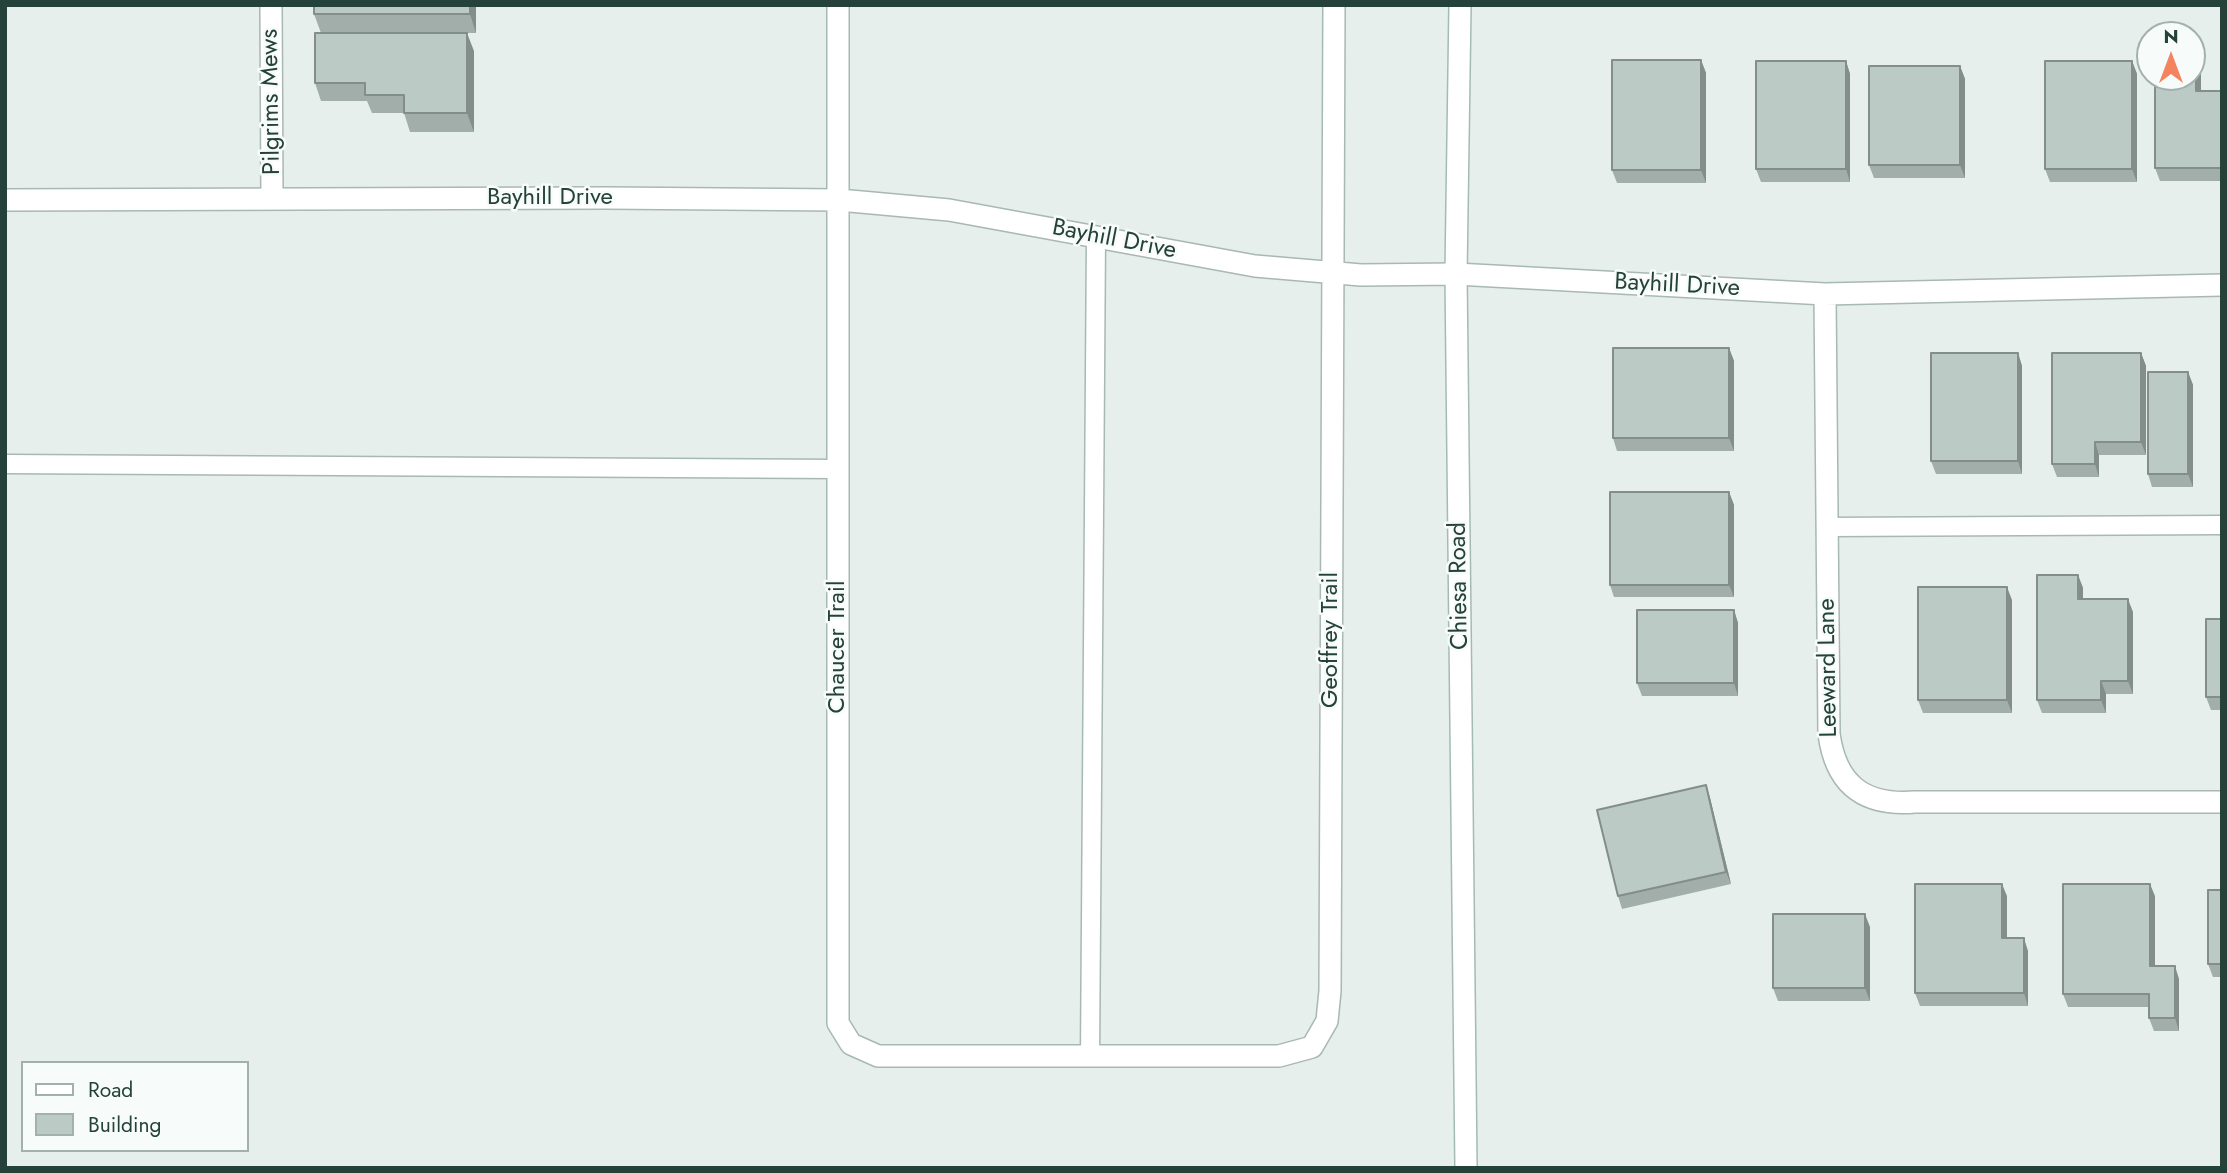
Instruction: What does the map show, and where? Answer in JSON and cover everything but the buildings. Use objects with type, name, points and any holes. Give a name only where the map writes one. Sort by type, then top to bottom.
[{"type":"street","name":"Pilgrims Mews","points":[[271,5],[272,199]]},
{"type":"street","name":"Chaucer Trail","points":[[838,5],[838,1023],[851,1044],[878,1056],[1090,1057]]},
{"type":"street","name":"Geoffrey Trail","points":[[1090,1057],[1279,1056],[1312,1047],[1327,1021],[1330,977],[1334,5]]},
{"type":"street","name":"Chiesa Road","points":[[1460,5],[1456,274],[1466,1168]]},
{"type":"street","name":"Bayhill Drive","points":[[5,200],[839,200],[949,210],[1255,266],[1361,275],[1456,274],[1825,294],[2222,285]]},
{"type":"street","name":"Leeward Lane","points":[[1825,294],[1829,734],[1832,754],[1841,774],[1855,789],[1874,800],[1894,804],[2222,802]]},
{"type":"lane","points":[[1090,1057],[1096,237]]},
{"type":"lane","points":[[5,464],[838,469]]},
{"type":"lane","points":[[1827,527],[2222,525]]}]
